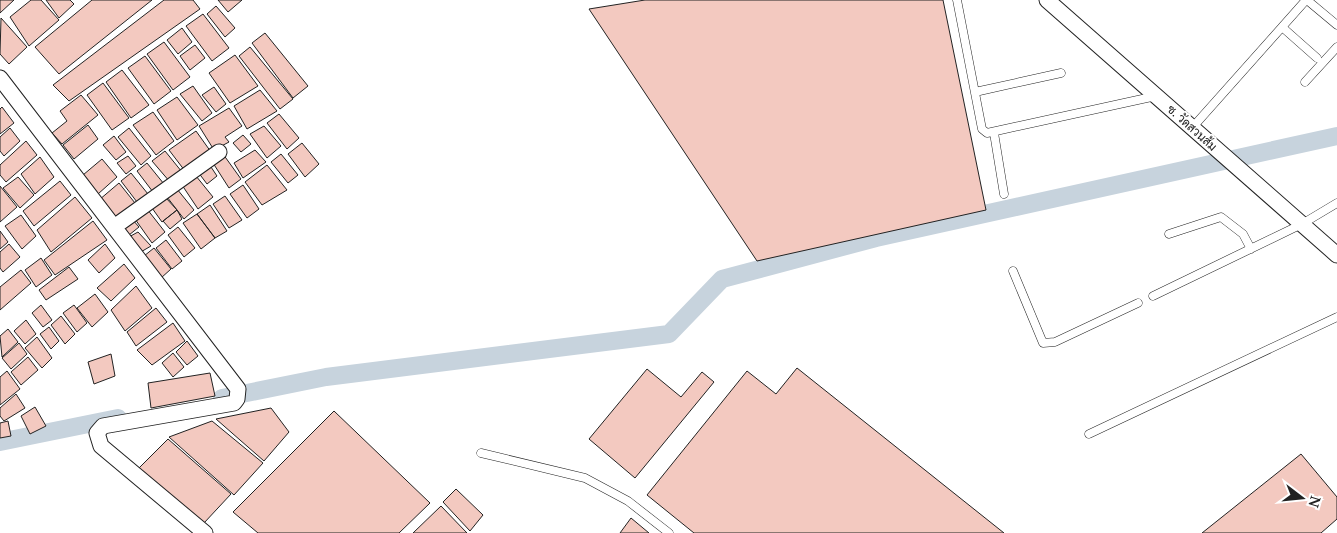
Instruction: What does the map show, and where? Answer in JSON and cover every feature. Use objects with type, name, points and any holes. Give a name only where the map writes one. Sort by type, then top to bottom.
[{"type":"street","name":"ซ. วัดสวนส้ม","points":[[1047,0],[1337,255]]},
{"type":"street","points":[[0,78],[238,389],[239,394],[234,402],[99,428],[97,439],[100,446],[205,533]]},
{"type":"street","points":[[114,227],[219,152]]},
{"type":"lane","points":[[957,0],[982,128],[987,133],[1156,96]]},
{"type":"lane","points":[[1192,128],[1306,0],[1337,25]]},
{"type":"lane","points":[[1282,27],[1317,58]]},
{"type":"lane","points":[[1305,82],[1337,47]]},
{"type":"lane","points":[[975,92],[1062,73]]},
{"type":"lane","points":[[994,133],[1004,194]]},
{"type":"lane","points":[[1153,296],[1302,224],[1337,203]]},
{"type":"lane","points":[[1169,234],[1221,217],[1236,226],[1251,249]]},
{"type":"lane","points":[[1013,271],[1043,343],[1055,342],[1138,303]]},
{"type":"lane","points":[[1089,434],[1337,317]]},
{"type":"lane","points":[[481,453],[585,478],[628,500],[668,533]]},
{"type":"building","points":[[0,0],[14,0],[0,13]]},
{"type":"building","points":[[31,0],[41,0],[59,20],[29,46],[10,17]]},
{"type":"building","points":[[46,0],[70,0],[74,4],[59,18]]},
{"type":"building","points":[[92,0],[152,0],[59,74],[35,47]]},
{"type":"building","points":[[164,0],[193,0],[200,9],[69,101],[53,85]]},
{"type":"building","points":[[218,0],[242,0],[228,12]]},
{"type":"building","points":[[645,0],[943,0],[986,210],[757,261],[589,9]]},
{"type":"building","points":[[216,6],[235,28],[225,37],[207,14]]},
{"type":"building","points":[[203,14],[229,48],[212,61],[186,26]]},
{"type":"building","points":[[1,18],[27,47],[9,64],[0,54]]},
{"type":"building","points":[[182,28],[192,42],[178,54],[167,40]]},
{"type":"building","points":[[265,33],[308,86],[293,98],[252,43]]},
{"type":"building","points":[[164,42],[190,77],[173,90],[147,54]]},
{"type":"building","points":[[195,45],[205,58],[190,70],[180,56]]},
{"type":"building","points":[[250,47],[293,99],[280,109],[239,56]]},
{"type":"building","points":[[235,55],[258,86],[230,103],[209,73]]},
{"type":"building","points":[[145,56],[171,91],[154,104],[128,68]]},
{"type":"building","points":[[122,70],[149,105],[131,118],[106,82]]},
{"type":"building","points":[[103,83],[129,118],[112,130],[87,95]]},
{"type":"building","points":[[193,86],[212,113],[202,121],[180,94]]},
{"type":"building","points":[[214,87],[226,104],[216,112],[202,95]]},
{"type":"building","points":[[260,90],[277,111],[247,129],[234,106]]},
{"type":"building","points":[[81,95],[98,115],[62,144],[52,133],[67,121],[60,111]]},
{"type":"building","points":[[177,97],[198,125],[177,140],[157,110]]},
{"type":"building","points":[[2,107],[14,123],[0,134],[0,109]]},
{"type":"building","points":[[229,108],[242,126],[225,137],[229,142],[214,150],[199,126]]},
{"type":"building","points":[[153,112],[174,141],[156,155],[133,125]]},
{"type":"building","points":[[279,114],[299,138],[287,149],[267,123]]},
{"type":"building","points":[[88,125],[98,139],[74,159],[63,145]]},
{"type":"building","points":[[264,126],[281,146],[267,158],[250,134]]},
{"type":"building","points":[[10,128],[20,141],[4,156],[0,151],[0,137]]},
{"type":"building","points":[[129,128],[151,156],[141,165],[118,137]]},
{"type":"building","points":[[196,131],[211,152],[185,171],[169,150]]},
{"type":"building","points":[[243,135],[251,144],[241,152],[233,143]]},
{"type":"building","points":[[114,136],[126,152],[116,160],[103,145]]},
{"type":"building","points":[[26,141],[37,155],[6,182],[0,175],[0,165]]},
{"type":"building","points":[[302,143],[319,164],[305,177],[288,154]]},
{"type":"building","points":[[255,150],[266,162],[243,178],[234,163]]},
{"type":"building","points":[[165,151],[182,172],[170,182],[152,161]]},
{"type":"building","points":[[223,154],[241,179],[229,188],[213,163]]},
{"type":"building","points":[[281,154],[298,175],[288,183],[271,162]]},
{"type":"building","points":[[128,156],[136,166],[126,174],[117,163]]},
{"type":"building","points":[[40,157],[54,177],[35,194],[21,174]]},
{"type":"building","points":[[102,159],[117,177],[98,194],[83,175]]},
{"type":"building","points":[[147,163],[164,184],[153,192],[137,171]]},
{"type":"building","points":[[209,164],[217,176],[207,184],[198,172]]},
{"type":"building","points":[[267,165],[287,190],[262,205],[245,182]]},
{"type":"building","points":[[131,173],[148,194],[137,202],[121,181]]},
{"type":"building","points":[[196,176],[213,197],[198,209],[182,185]]},
{"type":"building","points":[[18,177],[34,195],[20,208],[3,188]]},
{"type":"building","points":[[60,181],[71,195],[34,226],[23,211]]},
{"type":"building","points":[[119,183],[135,203],[116,222],[99,200]]},
{"type":"building","points":[[243,185],[259,209],[247,218],[230,194]]},
{"type":"building","points":[[0,186],[17,207],[0,222]]},
{"type":"building","points":[[177,189],[194,210],[184,219],[167,197]]},
{"type":"building","points":[[225,196],[242,220],[229,228],[213,204]]},
{"type":"building","points":[[75,197],[92,218],[51,252],[37,230]]},
{"type":"building","points":[[166,198],[177,210],[162,222],[152,208]]},
{"type":"building","points":[[210,205],[227,231],[215,238],[197,214]]},
{"type":"building","points":[[147,209],[165,232],[152,243],[135,219]]},
{"type":"building","points":[[177,210],[182,219],[170,229],[163,221]]},
{"type":"building","points":[[197,214],[215,238],[201,249],[183,223]]},
{"type":"building","points":[[21,215],[36,236],[22,249],[5,226]]},
{"type":"building","points":[[132,219],[139,227],[129,235],[122,226]]},
{"type":"building","points":[[93,221],[107,240],[55,275],[44,260]]},
{"type":"building","points":[[178,227],[195,248],[184,257],[168,235]]},
{"type":"building","points":[[0,231],[8,242],[0,249]]},
{"type":"building","points":[[138,232],[151,246],[139,253],[127,238]]},
{"type":"building","points":[[166,240],[182,261],[172,269],[156,248]]},
{"type":"building","points":[[9,244],[20,257],[3,272],[0,268],[0,252]]},
{"type":"building","points":[[105,244],[115,258],[99,273],[88,260]]},
{"type":"building","points":[[154,248],[171,269],[161,278],[144,256]]},
{"type":"building","points":[[41,258],[52,275],[36,287],[25,270]]},
{"type":"building","points":[[124,264],[135,278],[111,301],[97,288]]},
{"type":"building","points":[[69,267],[78,279],[46,300],[39,290]]},
{"type":"building","points":[[21,270],[31,283],[0,310],[0,287]]},
{"type":"building","points":[[136,286],[152,308],[125,331],[111,310]]},
{"type":"building","points":[[95,294],[108,312],[92,327],[77,308]]},
{"type":"building","points":[[41,305],[52,320],[43,327],[32,313]]},
{"type":"building","points":[[74,305],[87,323],[77,332],[63,313]]},
{"type":"building","points":[[156,308],[167,322],[136,346],[127,332]]},
{"type":"building","points":[[61,316],[75,334],[65,344],[51,325]]},
{"type":"building","points":[[26,320],[36,334],[25,344],[14,331]]},
{"type":"building","points":[[173,323],[185,341],[152,365],[137,350]]},
{"type":"building","points":[[49,327],[59,341],[51,349],[40,334]]},
{"type":"building","points":[[8,329],[18,342],[2,357],[0,336]]},
{"type":"building","points":[[37,337],[52,358],[42,368],[25,348]]},
{"type":"building","points":[[187,341],[198,356],[187,365],[176,352]]},
{"type":"building","points":[[19,343],[27,354],[11,369],[2,358]]},
{"type":"building","points":[[173,353],[184,367],[173,377],[162,363]]},
{"type":"building","points":[[111,354],[115,376],[94,384],[88,362]]},
{"type":"building","points":[[28,357],[38,370],[21,385],[11,372]]},
{"type":"building","points":[[797,368],[1004,533],[694,533],[647,495],[747,371],[776,394]]},
{"type":"building","points":[[647,369],[681,397],[702,372],[714,382],[635,478],[589,439]]},
{"type":"building","points":[[7,371],[20,389],[0,405],[0,377]]},
{"type":"building","points":[[210,373],[215,396],[151,408],[148,383]]},
{"type":"building","points":[[16,394],[25,408],[4,421],[0,416],[0,408]]},
{"type":"building","points":[[35,407],[46,426],[30,434],[21,416]]},
{"type":"building","points":[[271,408],[289,432],[264,461],[216,419]]},
{"type":"building","points":[[334,411],[430,503],[399,533],[258,533],[233,512]]},
{"type":"building","points":[[8,421],[11,436],[0,438],[0,423]]},
{"type":"building","points":[[212,421],[263,463],[234,495],[169,437]]},
{"type":"building","points":[[168,439],[231,494],[204,523],[138,469]]},
{"type":"building","points":[[1301,454],[1337,497],[1337,519],[1321,533],[1202,533]]},
{"type":"building","points":[[456,489],[483,515],[470,531],[443,502]]},
{"type":"building","points":[[441,506],[467,533],[413,533]]},
{"type":"building","points":[[631,518],[649,533],[620,533]]},
{"type":"waterway","points":[[222,398],[326,377],[669,334],[722,279],[876,238],[1337,136]]},
{"type":"waterway","points":[[0,442],[118,418]]}]
